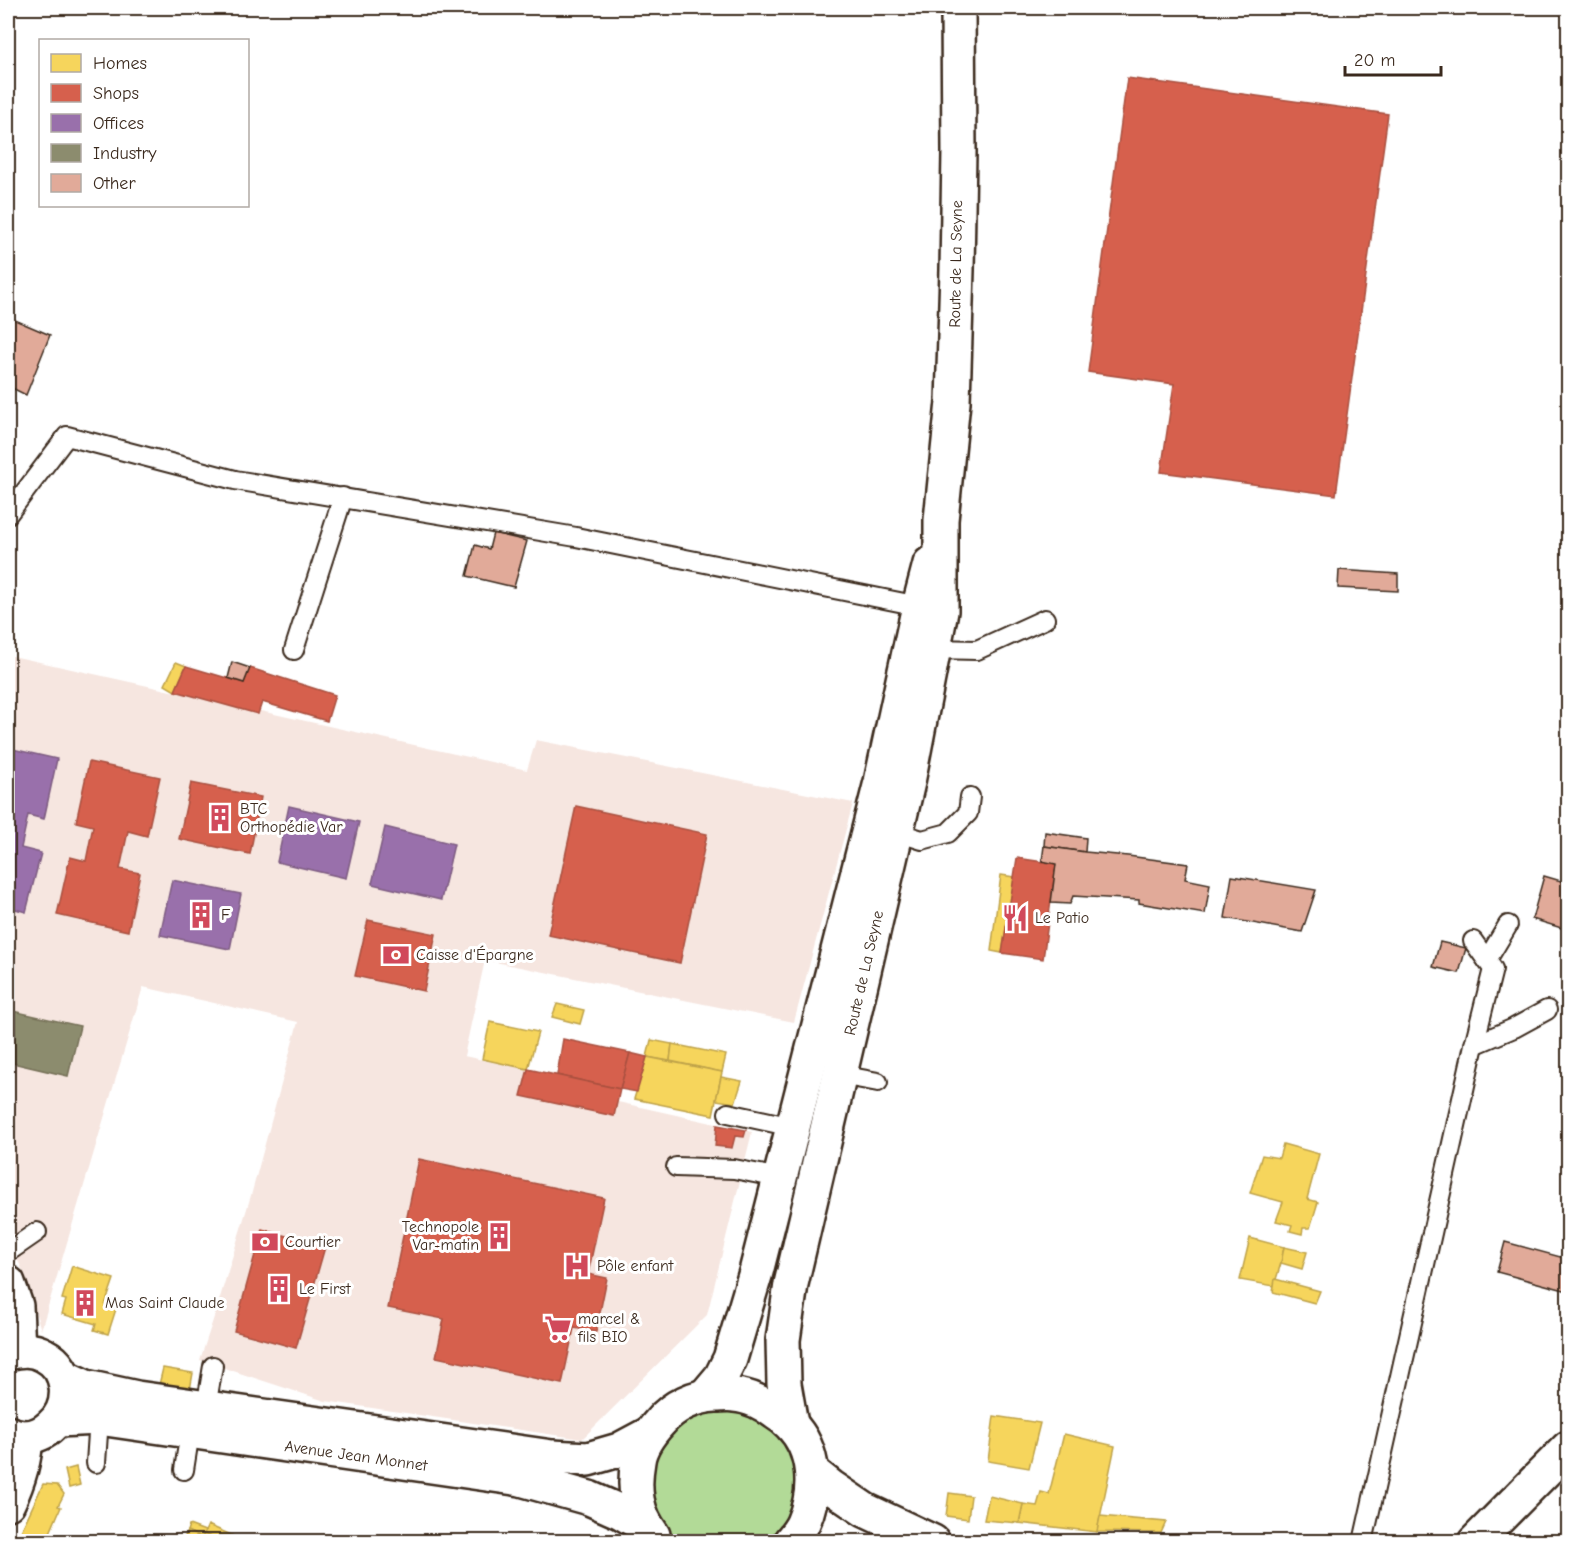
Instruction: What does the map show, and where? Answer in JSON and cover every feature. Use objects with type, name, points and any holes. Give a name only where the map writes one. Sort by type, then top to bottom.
[{"type":"main road","name":"Route de La Seyne","points":[[791,1424],[784,1384],[783,1340],[791,1284],[897,832],[941,611],[941,520],[953,390],[959,152],[958,8]]},
{"type":"main road","name":"Route de La Seyne","points":[[705,1396],[721,1377],[730,1359],[756,1272],[881,782],[919,606],[941,520]]},
{"type":"main road","points":[[8,1283],[16,1306],[13,1352]]},
{"type":"main road","name":"Avenue Jean Monnet","points":[[13,1352],[30,1350],[44,1355],[56,1364],[64,1377],[86,1387],[198,1420],[521,1479],[589,1498],[621,1512],[651,1534]]},
{"type":"main road","points":[[8,1503],[25,1452],[17,1435],[34,1436],[47,1430],[58,1420],[65,1406],[67,1391],[64,1377]]},
{"type":"main road","points":[[651,1534],[637,1503],[635,1479],[639,1456],[649,1434],[664,1416],[683,1403],[705,1396],[736,1395],[766,1404],[791,1424],[809,1455],[812,1472],[812,1499],[803,1525],[790,1542]]},
{"type":"main road","name":"Avenue Jean Monnet","points":[[58,1420],[99,1418],[198,1420],[588,1459],[619,1450],[649,1434]]},
{"type":"main road","points":[[1475,1542],[1561,1464]]},
{"type":"main road","points":[[812,1472],[865,1510],[933,1542]]},
{"type":"lane","points":[[8,514],[68,436],[236,480],[576,537],[919,606]]},
{"type":"lane","points":[[294,650],[344,497]]},
{"type":"lane","points":[[934,649],[977,650],[1045,619]]},
{"type":"lane","points":[[897,832],[922,840],[948,833],[968,813],[970,797]]},
{"type":"lane","points":[[1487,960],[1508,925]]},
{"type":"lane","points":[[1362,1542],[1493,969],[1473,940]]},
{"type":"lane","points":[[1474,1045],[1514,1028],[1547,1010]]},
{"type":"lane","points":[[840,1075],[878,1082]]},
{"type":"lane","points":[[728,1113],[793,1127]]},
{"type":"lane","points":[[676,1167],[734,1169],[780,1178]]},
{"type":"lane","points":[[8,1252],[37,1232]]},
{"type":"lane","points":[[184,1470],[213,1366]]},
{"type":"lane","points":[[96,1463],[99,1418]]},
{"type":"shaded area","points":[[8,655],[527,770],[536,740],[853,803],[794,1022],[485,960],[464,1056],[620,1089],[618,1102],[752,1132],[707,1315],[582,1439],[325,1401],[200,1360],[252,1192],[298,1022],[143,987],[41,1330],[22,1269],[8,1240]]},
{"type":"green space","points":[[705,1396],[801,1438],[790,1541],[657,1541],[639,1456]]},
{"type":"building: Homes","points":[[176,662],[186,666],[175,691],[165,685]]},
{"type":"building: Homes","points":[[1001,875],[1014,877],[1002,953],[991,951]]},
{"type":"building: Homes","points":[[557,1004],[584,1010],[580,1024],[552,1017]]},
{"type":"building: Homes","points":[[490,1022],[538,1032],[528,1069],[482,1059]]},
{"type":"building: Homes","points":[[651,1040],[672,1044],[670,1061],[647,1057]]},
{"type":"building: Homes","points":[[672,1044],[726,1055],[722,1072],[670,1061]]},
{"type":"building: Homes","points":[[647,1057],[722,1072],[713,1115],[634,1099]]},
{"type":"building: Homes","points":[[721,1077],[742,1081],[735,1103],[716,1100]]},
{"type":"building: Homes","points":[[1283,1144],[1319,1154],[1307,1199],[1318,1202],[1310,1228],[1303,1228],[1302,1234],[1290,1231],[1292,1225],[1276,1221],[1283,1202],[1250,1193],[1262,1155],[1279,1158]]},
{"type":"building: Homes","points":[[1250,1238],[1284,1247],[1274,1286],[1240,1280]]},
{"type":"building: Homes","points":[[1284,1247],[1307,1252],[1302,1269],[1281,1263]]},
{"type":"building: Homes","name":"Mas Saint Claude","points":[[72,1266],[114,1279],[105,1305],[116,1309],[108,1334],[94,1330],[96,1324],[62,1314],[66,1300],[62,1299]]},
{"type":"building: Homes","points":[[1275,1279],[1320,1291],[1315,1303],[1273,1292]]},
{"type":"building: Homes","points":[[163,1368],[193,1373],[190,1390],[159,1385]]},
{"type":"building: Homes","points":[[994,1416],[1040,1423],[1029,1468],[988,1461]]},
{"type":"building: Homes","points":[[1064,1434],[1115,1446],[1097,1532],[1019,1523],[1023,1504],[1037,1506],[1041,1492],[1049,1494]]},
{"type":"building: Homes","points":[[76,1467],[80,1485],[69,1488],[65,1470]]},
{"type":"building: Homes","points":[[43,1484],[57,1485],[64,1494],[49,1535],[46,1534],[40,1542],[16,1542]]},
{"type":"building: Homes","points":[[949,1493],[971,1496],[968,1519],[946,1516]]},
{"type":"building: Homes","points":[[989,1496],[1023,1504],[1019,1523],[984,1520]]},
{"type":"building: Homes","points":[[1100,1516],[1166,1522],[1161,1533],[1097,1532]]},
{"type":"building: Homes","points":[[189,1525],[205,1531],[202,1538],[187,1531]]},
{"type":"building: Homes","points":[[208,1525],[245,1541],[221,1542],[204,1534]]},
{"type":"building: Homes","points":[[187,1531],[202,1538],[204,1534],[221,1542],[183,1542]]},
{"type":"building: Shops","points":[[1127,78],[1388,114],[1336,495],[1161,472],[1174,384],[1088,372]]},
{"type":"building: Shops","points":[[186,666],[244,683],[250,668],[335,695],[327,721],[262,702],[258,714],[175,691]]},
{"type":"building: Shops","points":[[89,762],[160,777],[147,836],[128,831],[120,869],[140,873],[128,931],[57,915],[70,857],[86,861],[93,826],[76,822]]},
{"type":"building: Shops","name":"BTC Orthopédie Var","points":[[191,783],[261,797],[250,854],[179,839]]},
{"type":"building: Shops","points":[[576,806],[707,834],[680,963],[548,935]]},
{"type":"building: Shops","points":[[1017,858],[1056,864],[1043,959],[1002,953]]},
{"type":"building: Shops","name":"Caisse d'Épargne","points":[[368,920],[436,934],[424,991],[355,976]]},
{"type":"building: Shops","points":[[563,1039],[630,1053],[620,1089],[557,1075]]},
{"type":"building: Shops","points":[[630,1053],[647,1057],[637,1092],[620,1089]]},
{"type":"building: Shops","points":[[528,1069],[620,1089],[614,1116],[521,1096]]},
{"type":"building: Shops","points":[[717,1125],[746,1130],[744,1137],[735,1136],[732,1148],[715,1146]]},
{"type":"building: Shops","name":"Technopole Var-matin","points":[[419,1159],[604,1198],[588,1274],[607,1278],[596,1332],[574,1328],[562,1384],[436,1357],[444,1319],[388,1308]]},
{"type":"building: Shops","name":"Le First","points":[[262,1229],[325,1247],[296,1348],[234,1331]]},
{"type":"building: Offices","points":[[8,748],[57,759],[44,819],[28,815],[21,848],[41,853],[26,912],[8,907]]},
{"type":"building: Offices","points":[[289,806],[359,822],[346,878],[277,862]]},
{"type":"building: Offices","points":[[385,827],[454,844],[441,900],[372,884]]},
{"type":"building: Offices","name":"F","points":[[172,880],[241,894],[230,949],[160,935]]},
{"type":"building: Industry","points":[[8,1010],[80,1026],[68,1076],[8,1062]]},
{"type":"building: Other","points":[[8,317],[50,335],[26,395],[8,386]]},
{"type":"building: Other","points":[[493,533],[527,541],[514,587],[467,576],[475,545],[489,549]]},
{"type":"building: Other","points":[[1339,570],[1398,574],[1398,591],[1338,588]]},
{"type":"building: Other","points":[[232,662],[250,668],[244,683],[228,678]]},
{"type":"building: Other","points":[[1045,832],[1086,838],[1085,852],[1044,846]]},
{"type":"building: Other","points":[[1044,846],[1188,864],[1185,879],[1210,884],[1205,914],[1139,903],[1139,900],[1073,896],[1070,904],[1051,903],[1056,864],[1042,861]]},
{"type":"building: Other","points":[[1232,876],[1316,890],[1302,932],[1225,918]]},
{"type":"building: Other","points":[[1544,876],[1568,883],[1568,930],[1532,919]]},
{"type":"building: Other","points":[[1440,942],[1466,948],[1459,973],[1433,967]]},
{"type":"building: Other","points":[[1505,1242],[1568,1259],[1568,1291],[1497,1272]]},
{"type":"place","name":"BTC Orthopédie Var","points":[[220,818]]},
{"type":"place","name":"F","points":[[201,915]]},
{"type":"place","name":"Le Patio","points":[[1015,918]]},
{"type":"place","name":"Caisse d'Épargne","points":[[396,955]]},
{"type":"place","name":"Technopole Var-matin","points":[[499,1236]]},
{"type":"place","name":"Courtier","points":[[265,1242]]},
{"type":"place","name":"Pôle enfant","points":[[577,1266]]},
{"type":"place","name":"Le First","points":[[279,1289]]},
{"type":"place","name":"Mas Saint Claude","points":[[85,1303]]},
{"type":"place","name":"marcel & fils BIO","points":[[558,1328]]}]
